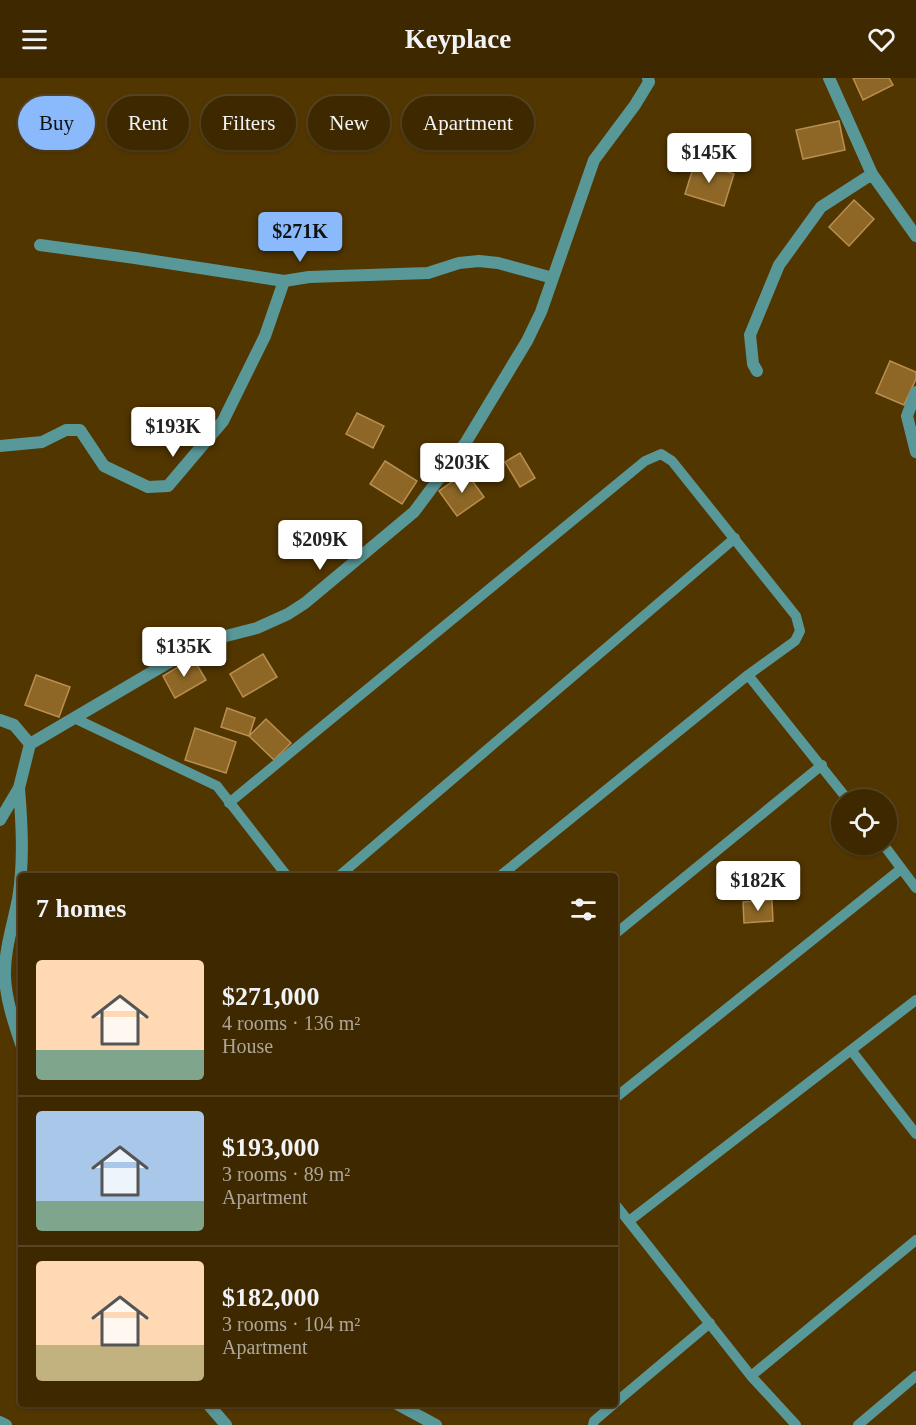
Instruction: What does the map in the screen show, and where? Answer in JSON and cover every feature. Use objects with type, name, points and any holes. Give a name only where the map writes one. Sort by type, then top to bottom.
[{"type":"street","points":[[0,820],[19,788],[30,744],[176,658],[222,637],[257,628],[288,614],[305,603],[414,512],[466,442],[527,342],[541,312],[594,160],[635,105],[649,82],[648,78]]},
{"type":"street","points":[[829,78],[872,174],[916,236]]},
{"type":"street","points":[[757,371],[753,364],[750,335],[779,265],[820,207],[872,174]]},
{"type":"street","points":[[40,245],[284,281],[309,277],[428,273],[459,263],[479,261],[498,263],[553,278]]},
{"type":"street","points":[[0,446],[42,442],[66,430],[80,430],[104,466],[147,487],[168,486],[223,421],[265,336],[284,281]]},
{"type":"street","points":[[916,392],[907,416],[916,452]]},
{"type":"street","points":[[0,720],[14,725],[30,744]]},
{"type":"street","points":[[19,788],[22,828],[21,873]]},
{"type":"street","points":[[18,890],[5,976],[11,1015],[18,1035]]},
{"type":"street","points":[[211,1407],[226,1425]]},
{"type":"street","points":[[403,1407],[436,1425]]},
{"type":"street","points":[[0,1422],[6,1425]]},
{"type":"lane","points":[[229,803],[645,461],[661,454],[672,461],[735,538],[796,616],[800,631],[795,641],[748,675],[504,873]]},
{"type":"lane","points":[[343,873],[735,538]]},
{"type":"lane","points":[[748,675],[840,789]]},
{"type":"lane","points":[[74,718],[217,786],[285,873]]},
{"type":"lane","points":[[618,932],[822,765]]},
{"type":"lane","points":[[890,855],[916,888]]},
{"type":"lane","points":[[618,1096],[901,869]]},
{"type":"lane","points":[[629,1221],[916,1000]]},
{"type":"lane","points":[[851,1050],[916,1134]]},
{"type":"lane","points":[[618,1208],[751,1376],[796,1425]]},
{"type":"lane","points":[[751,1376],[916,1240]]},
{"type":"lane","points":[[618,1400],[710,1323]]},
{"type":"lane","points":[[858,1425],[916,1376]]},
{"type":"lane","points":[[593,1425],[594,1421],[610,1407]]},
{"type":"building","points":[[853,78],[889,78],[893,85],[863,100]]},
{"type":"building","points":[[839,121],[845,150],[803,159],[796,130]]},
{"type":"building","points":[[695,162],[734,174],[724,206],[685,194]]},
{"type":"building","points":[[854,200],[874,219],[849,246],[829,227]]},
{"type":"building","points":[[890,361],[916,372],[916,379],[904,405],[876,393]]},
{"type":"building","points":[[357,413],[384,426],[373,448],[346,434]]},
{"type":"building","points":[[520,453],[535,478],[520,487],[505,462]]},
{"type":"building","points":[[385,461],[417,481],[402,504],[370,484]]},
{"type":"building","points":[[466,472],[484,497],[457,516],[439,491]]},
{"type":"building","points":[[263,654],[277,677],[243,697],[230,674]]},
{"type":"building","points":[[193,658],[206,680],[175,698],[163,676]]},
{"type":"building","points":[[36,675],[70,687],[59,717],[25,705]]},
{"type":"building","points":[[227,708],[255,718],[249,736],[221,727]]},
{"type":"building","points":[[266,719],[291,743],[274,760],[249,736]]},
{"type":"building","points":[[195,728],[236,742],[226,773],[185,760]]},
{"type":"building","points":[[772,900],[773,921],[744,923],[743,902]]}]
